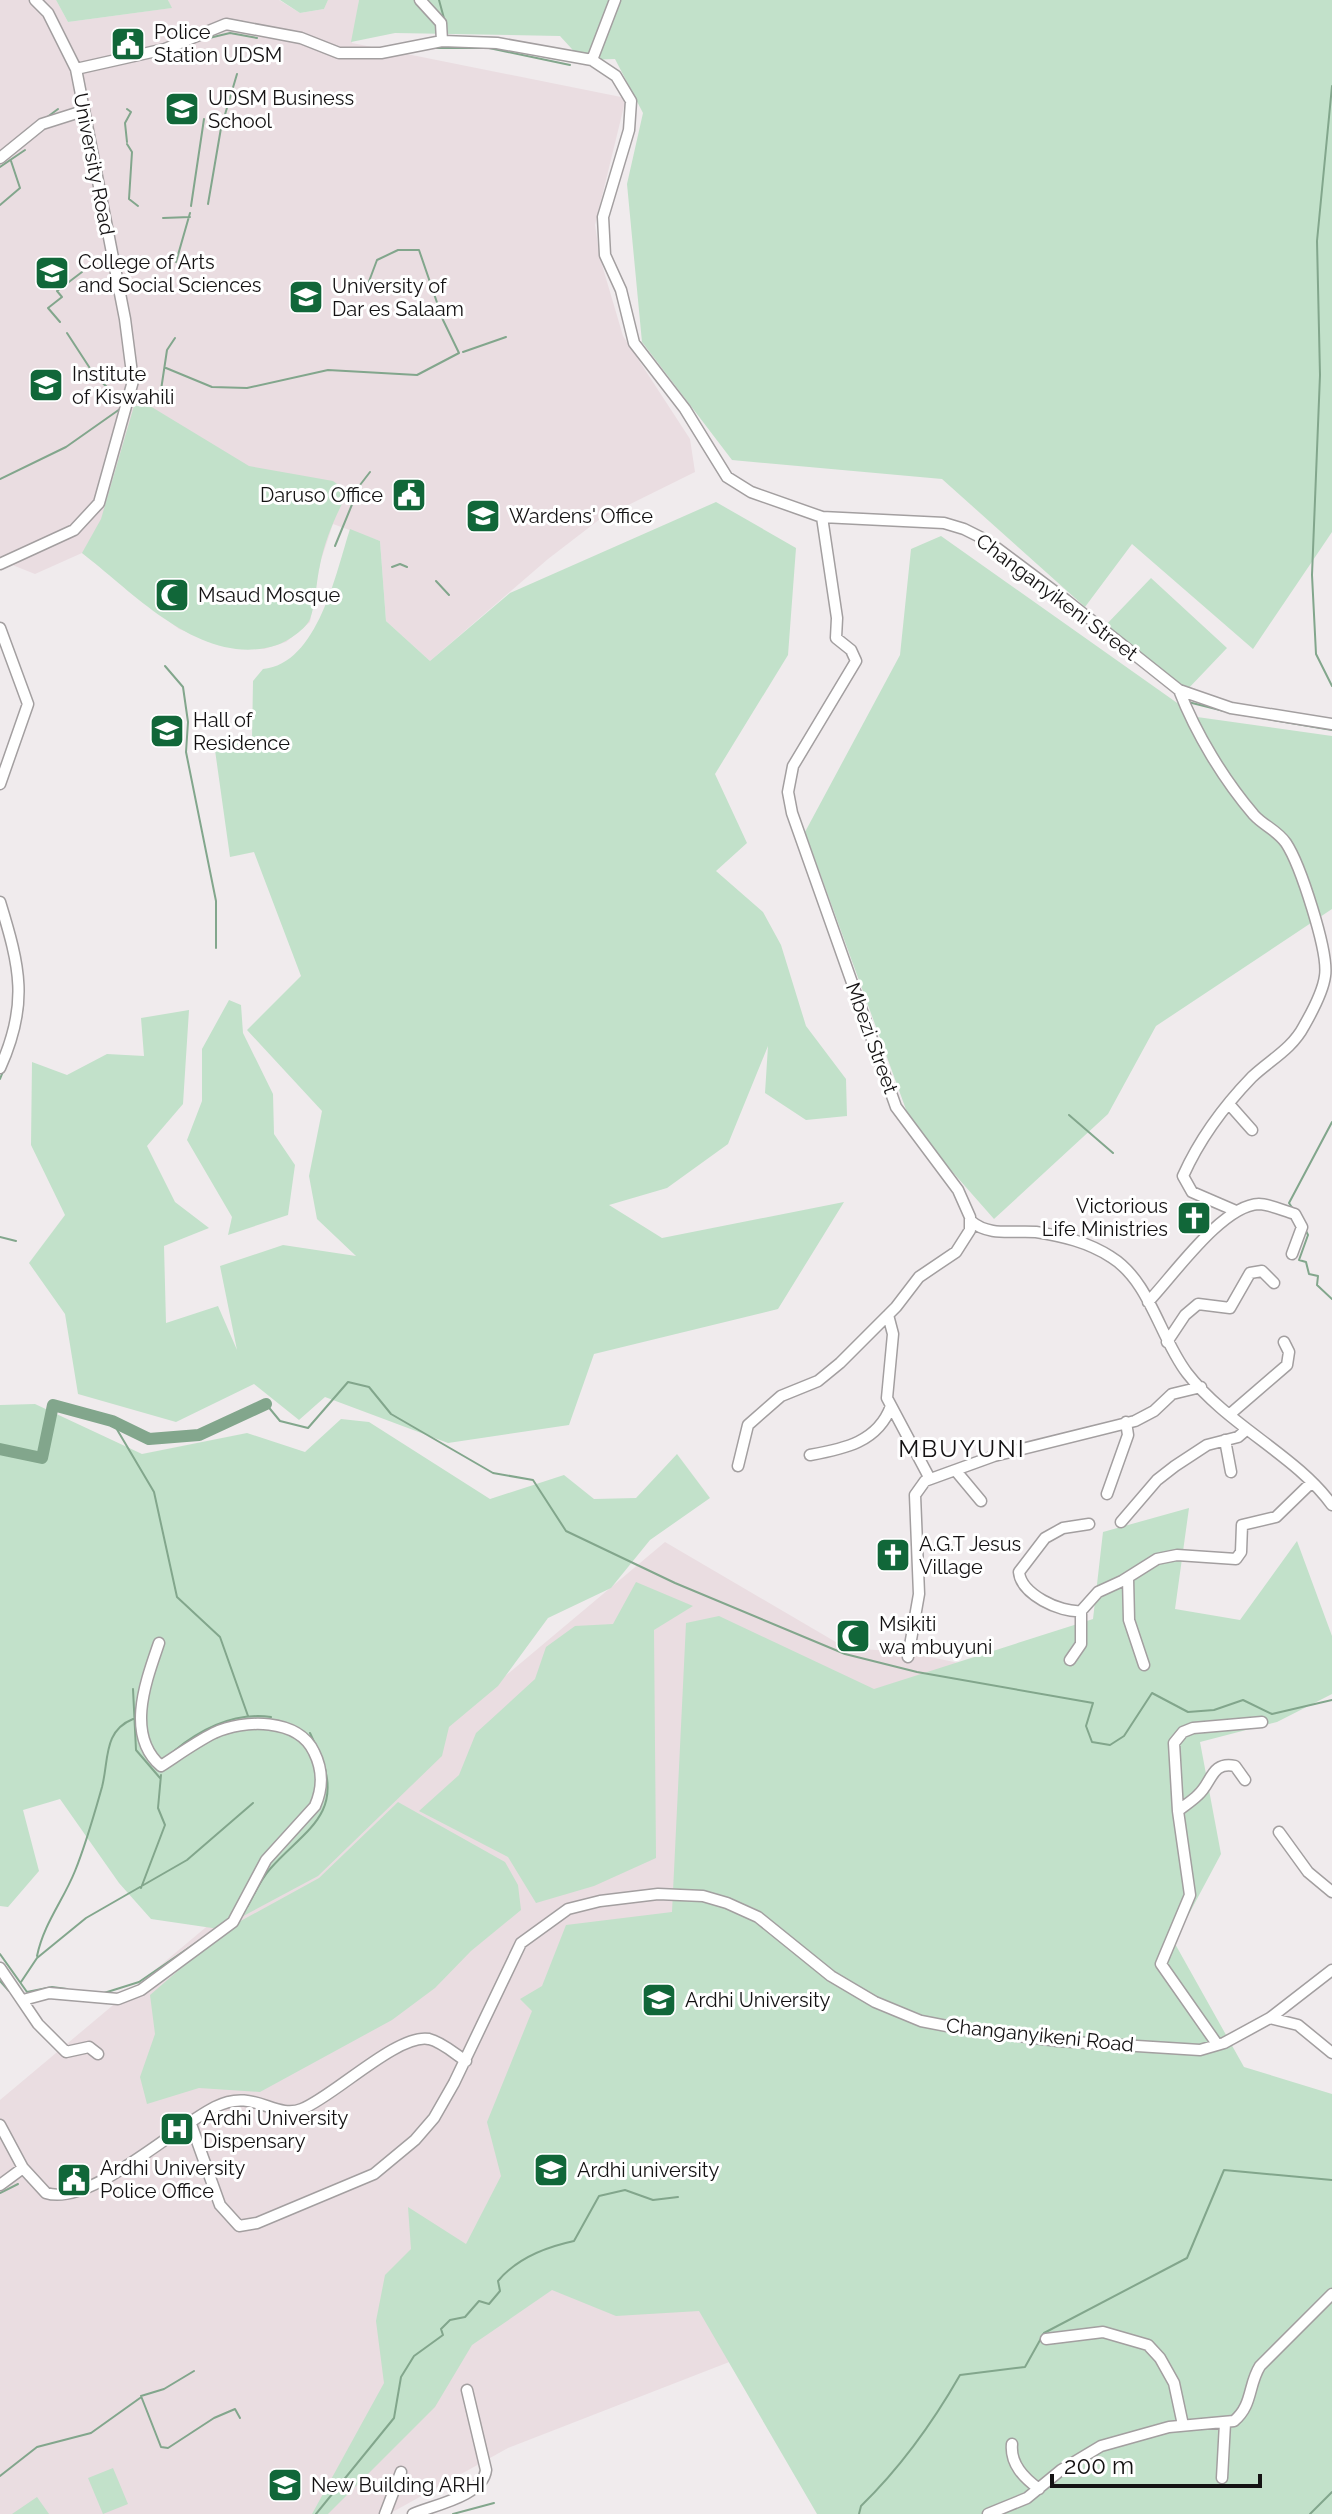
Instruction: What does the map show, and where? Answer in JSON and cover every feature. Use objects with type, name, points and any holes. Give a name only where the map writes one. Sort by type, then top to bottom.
[{"type":"street","name":"University Road","points":[[0,564],[74,530],[99,503],[133,381],[125,319],[76,69],[52,21],[35,0]]},
{"type":"street","points":[[420,0],[441,23],[442,41]]},
{"type":"street","points":[[76,69],[165,49],[226,24],[301,38],[339,53],[381,53],[442,41],[497,43],[592,60],[615,0]]},
{"type":"street","name":"Changanyikeni Street","points":[[592,60],[616,76],[631,101],[629,130],[602,229],[605,255],[621,290],[634,343],[685,409],[727,477],[751,492],[822,517],[944,523],[978,535],[1179,690],[1231,708],[1332,724]]},
{"type":"street","points":[[0,158],[42,124],[83,111]]},
{"type":"street","name":"Mbezi Street","points":[[822,517],[836,608],[836,638],[851,650],[856,661],[793,766],[788,792],[792,813],[896,1107],[958,1190],[971,1221]]},
{"type":"street","points":[[0,628],[28,704],[20,734],[2,769],[0,784]]},
{"type":"street","points":[[1179,690],[1192,720],[1237,795],[1258,820],[1278,832],[1292,854],[1319,930],[1325,967],[1318,995],[1296,1039],[1252,1077],[1212,1123],[1183,1176],[1192,1192],[1236,1211]]},
{"type":"street","points":[[0,902],[17,963],[20,997],[15,1030],[0,1068]]},
{"type":"street","points":[[1229,1104],[1252,1130]]},
{"type":"street","points":[[1148,1302],[1236,1211],[1259,1204],[1295,1214],[1302,1227],[1292,1254]]},
{"type":"street","points":[[738,1466],[748,1425],[781,1396],[827,1374],[888,1315],[919,1277],[956,1252],[970,1230],[971,1221],[992,1231],[1061,1236],[1095,1248],[1128,1272],[1148,1302],[1167,1342],[1201,1387],[1245,1431],[1312,1482],[1332,1505]]},
{"type":"street","points":[[1167,1342],[1195,1306],[1230,1308],[1250,1273],[1262,1271],[1274,1283]]},
{"type":"street","points":[[888,1315],[893,1327],[886,1386],[891,1406],[930,1479]]},
{"type":"street","points":[[1229,1415],[1287,1365],[1289,1352],[1284,1342]]},
{"type":"street","points":[[908,1657],[919,1594],[915,1495],[930,1479],[994,1456],[1126,1422],[1154,1411],[1172,1394],[1201,1387]]},
{"type":"street","points":[[810,1455],[843,1449],[868,1438],[885,1422],[891,1406]]},
{"type":"street","points":[[1107,1494],[1128,1435],[1126,1422]]},
{"type":"street","points":[[1121,1522],[1166,1472],[1207,1445],[1245,1431]]},
{"type":"street","points":[[1225,1440],[1231,1472]]},
{"type":"street","points":[[956,1471],[981,1501]]},
{"type":"street","points":[[1070,1660],[1081,1644],[1081,1611],[1098,1592],[1128,1578],[1149,1562],[1172,1555],[1236,1559],[1241,1552],[1242,1525],[1276,1517],[1312,1482]]},
{"type":"street","points":[[1323,1493],[1332,1483]]},
{"type":"street","points":[[1081,1611],[1062,1609],[1039,1597],[1020,1581],[1019,1572],[1045,1538],[1063,1528],[1089,1524]]},
{"type":"street","points":[[1128,1578],[1129,1620],[1144,1665]]},
{"type":"street","points":[[23,2000],[49,1993],[118,1999],[153,1981],[233,1922],[266,1860],[315,1806],[321,1774],[317,1757],[304,1736],[290,1728],[246,1725],[216,1732],[161,1766],[157,1762],[147,1747],[141,1709],[143,1689],[159,1643]]},
{"type":"street","points":[[1217,2044],[1161,1964],[1190,1895],[1178,1811],[1177,1737],[1193,1728],[1213,1724],[1262,1722]]},
{"type":"street","points":[[1178,1811],[1199,1795],[1210,1775],[1221,1767],[1235,1766],[1245,1780]]},
{"type":"street","points":[[1279,1832],[1308,1872],[1332,1892]]},
{"type":"street","name":"Changanyikeni Road","points":[[187,2125],[192,2127],[227,2217],[239,2226],[247,2226],[384,2167],[434,2118],[466,2061],[512,1957],[537,1928],[568,1909],[658,1894],[703,1896],[758,1917],[831,1976],[875,2002],[921,2021],[1058,2041],[1200,2050],[1270,2018],[1332,1970]]},
{"type":"street","points":[[0,1968],[38,2024],[61,2049],[71,2052],[89,2047],[98,2054]]},
{"type":"street","points":[[1270,2018],[1298,2025],[1332,2053]]},
{"type":"street","points":[[0,2125],[23,2168],[46,2193],[75,2194],[92,2188],[216,2107],[238,2099],[252,2099],[283,2111],[302,2109],[369,2065],[417,2040],[438,2042],[466,2061]]},
{"type":"street","points":[[0,2185],[23,2168]]},
{"type":"street","points":[[988,2514],[1012,2506],[1074,2461],[1101,2446],[1183,2425],[1225,2423],[1238,2418],[1246,2408],[1253,2378],[1260,2366],[1332,2294]]},
{"type":"street","points":[[1046,2339],[1103,2332],[1148,2345],[1160,2358],[1174,2383],[1183,2425]]},
{"type":"street","points":[[413,2514],[483,2482],[486,2470],[467,2390]]},
{"type":"street","points":[[1222,2478],[1225,2423]]},
{"type":"street","points":[[1012,2444],[1017,2466],[1039,2489]]},
{"type":"street","points":[[385,2514],[401,2472]]},
{"type":"shaded area","name":"University of Dar es Salaam","points":[[0,0],[56,0],[68,22],[171,8],[168,0],[279,0],[300,13],[324,9],[328,0],[359,0],[352,43],[626,98],[595,225],[600,258],[623,336],[690,439],[695,472],[600,519],[548,559],[430,661],[386,621],[380,541],[333,524],[320,563],[310,622],[286,642],[264,649],[222,645],[179,629],[82,553],[35,574],[0,560]]},
{"type":"shaded area","name":"Ardhi University","points":[[665,1542],[846,1648],[906,1652],[1007,1673],[1151,1932],[1224,2170],[508,2448],[389,2514],[0,2514],[0,2100]]},
{"type":"green space","points":[[56,0],[168,0],[172,8],[68,22]]},
{"type":"green space","points":[[280,0],[328,0],[324,9],[300,13]]},
{"type":"green space","points":[[359,0],[1332,0],[1332,532],[1253,649],[1132,544],[1085,607],[942,479],[732,460],[642,342],[627,184],[643,113],[615,59],[582,60],[560,36],[395,33],[351,42]]},
{"type":"green space","points":[[134,406],[150,406],[249,466],[333,481],[348,492],[325,546],[310,619],[305,627],[286,641],[250,650],[223,647],[197,637],[147,606],[82,553],[101,519]]},
{"type":"green space","points":[[716,502],[796,548],[788,655],[715,774],[747,843],[716,871],[763,912],[781,945],[806,1026],[846,1079],[847,1116],[806,1120],[765,1093],[768,1046],[728,1144],[667,1188],[609,1205],[662,1238],[844,1202],[778,1309],[594,1354],[569,1425],[448,1443],[325,1397],[299,1420],[254,1384],[176,1422],[78,1394],[65,1314],[29,1263],[65,1215],[31,1145],[32,1062],[67,1075],[107,1054],[144,1056],[141,1018],[189,1010],[183,1104],[147,1146],[175,1202],[209,1228],[164,1246],[166,1323],[218,1306],[237,1350],[220,1266],[283,1245],[356,1256],[317,1219],[309,1176],[322,1111],[247,1030],[301,976],[254,852],[230,857],[214,743],[252,740],[253,681],[263,669],[282,663],[298,651],[311,634],[331,591],[350,529],[380,541],[386,621],[430,661],[510,593]]},
{"type":"green space","points":[[941,536],[1197,717],[1332,736],[1332,909],[1156,1026],[1108,1114],[994,1219],[912,1126],[805,832],[900,655],[911,549]]},
{"type":"green space","points":[[1151,578],[1227,648],[1186,691],[1104,627]]},
{"type":"green space","points":[[229,1000],[241,1005],[243,1033],[273,1094],[274,1134],[295,1165],[288,1215],[228,1235],[232,1217],[187,1140],[202,1101],[202,1049]]},
{"type":"green space","points":[[35,1404],[142,1454],[247,1433],[305,1452],[341,1419],[369,1422],[490,1499],[564,1475],[594,1499],[636,1498],[677,1454],[710,1498],[650,1540],[611,1588],[548,1618],[498,1686],[449,1727],[442,1756],[318,1876],[219,1929],[151,1919],[119,1883],[60,1799],[23,1810],[39,1871],[8,1907],[0,1906],[0,1405]]},
{"type":"green space","points":[[1189,1508],[1175,1609],[1240,1620],[1297,1541],[1332,1636],[1332,1694],[1277,1722],[1200,1742],[1221,1854],[1174,1942],[1244,2067],[1332,2094],[1332,2514],[817,2514],[699,2311],[616,2316],[552,2290],[472,2345],[435,2407],[328,2514],[312,2514],[384,2383],[376,2321],[385,2275],[411,2249],[408,2207],[466,2244],[501,2176],[487,2122],[532,2011],[520,1999],[542,1986],[566,1925],[672,1912],[686,1623],[719,1616],[874,1689],[1093,1619],[1103,1532]]},
{"type":"green space","points":[[636,1582],[693,1606],[654,1630],[656,1858],[594,1886],[536,1903],[508,1857],[419,1811],[459,1775],[476,1733],[535,1679],[546,1647],[575,1626],[613,1624]]},
{"type":"green space","points":[[398,1802],[505,1862],[518,1885],[521,1910],[471,1951],[435,1988],[392,2020],[260,2092],[199,2088],[147,2104],[140,2077],[155,2034],[150,1995],[226,1929],[319,1878]]},
{"type":"green space","points":[[113,2468],[128,2504],[103,2514],[88,2478]]},
{"type":"green space","points":[[37,2497],[49,2514],[12,2514]]},
{"type":"waterway","points":[[439,0],[445,22]]},
{"type":"waterway","points":[[236,21],[243,22]]},
{"type":"waterway","points":[[205,39],[230,33],[257,38]]},
{"type":"waterway","points":[[457,37],[498,38]]},
{"type":"waterway","points":[[433,48],[489,48],[570,65]]},
{"type":"waterway","points":[[208,204],[221,128],[237,74]]},
{"type":"waterway","points":[[1332,86],[1317,241],[1320,375],[1312,575],[1316,654],[1332,686]]},
{"type":"waterway","points":[[46,118],[58,109]]},
{"type":"waterway","points":[[127,109],[131,112],[125,123],[127,142]]},
{"type":"waterway","points":[[191,206],[204,119]]},
{"type":"waterway","points":[[127,144],[132,152],[129,199],[138,206]]},
{"type":"waterway","points":[[0,167],[25,150]]},
{"type":"waterway","points":[[0,205],[20,188],[11,161]]},
{"type":"waterway","points":[[176,262],[190,213]]},
{"type":"waterway","points":[[163,218],[190,217]]},
{"type":"waterway","points":[[166,368],[212,387],[247,388],[328,370],[417,375],[459,353],[443,320],[419,250],[398,250],[377,260],[365,292]]},
{"type":"waterway","points":[[60,322],[48,308],[62,297],[57,291],[82,272]]},
{"type":"waterway","points":[[67,333],[95,376],[120,399]]},
{"type":"waterway","points":[[463,352],[506,337]]},
{"type":"waterway","points":[[137,404],[161,390],[167,350],[175,338]]},
{"type":"waterway","points":[[0,479],[66,447],[120,409]]},
{"type":"waterway","points":[[335,546],[360,485],[370,472]]},
{"type":"waterway","points":[[392,567],[400,564],[407,567]]},
{"type":"waterway","points":[[436,581],[449,595]]},
{"type":"waterway","points":[[165,666],[183,687],[188,722],[186,752],[216,901],[216,948]]},
{"type":"waterway","points":[[1188,702],[1224,711]]},
{"type":"waterway","points":[[1238,714],[1332,730]]},
{"type":"waterway","points":[[21,1018],[23,1005]]},
{"type":"waterway","points":[[7,1064],[12,1051]]},
{"type":"waterway","points":[[0,1079],[4,1069]]},
{"type":"waterway","points":[[1069,1115],[1113,1153]]},
{"type":"waterway","points":[[1293,1209],[1289,1203],[1332,1122]]},
{"type":"waterway","points":[[1306,1231],[1308,1235],[1299,1260],[1306,1262],[1309,1274],[1318,1276],[1317,1285],[1332,1299]]},
{"type":"waterway","points":[[0,1237],[16,1241]]},
{"type":"waterway","points":[[266,1404],[280,1421],[308,1428],[348,1382],[369,1387],[391,1414],[493,1473],[533,1480],[566,1531],[675,1583],[845,1654],[917,1672],[1093,1703],[1086,1726],[1092,1742],[1110,1745],[1124,1736],[1152,1693],[1188,1712],[1214,1710],[1243,1700],[1272,1714],[1332,1700]]},
{"type":"waterway","points":[[0,1449],[42,1458],[53,1405],[112,1421],[149,1439],[199,1435],[266,1404]]},
{"type":"waterway","points":[[112,1421],[154,1492],[177,1597],[220,1637],[248,1716]]},
{"type":"waterway","points":[[133,1689],[136,1750],[160,1778]]},
{"type":"waterway","points":[[174,1751],[219,1724],[244,1717],[271,1717]]},
{"type":"waterway","points":[[37,1956],[44,1933],[83,1850],[102,1787],[112,1739],[123,1724],[133,1719]]},
{"type":"waterway","points":[[310,1733],[316,1746]]},
{"type":"waterway","points":[[140,1742],[145,1754]]},
{"type":"waterway","points":[[247,1907],[266,1873],[316,1822],[323,1809],[327,1779],[322,1759]]},
{"type":"waterway","points":[[141,1888],[165,1825],[158,1808],[161,1775]]},
{"type":"waterway","points":[[21,1982],[37,1958],[86,1918],[187,1860],[253,1803]]},
{"type":"waterway","points":[[104,1993],[139,1982],[206,1936]]},
{"type":"waterway","points":[[0,1954],[27,1992],[52,1987],[67,1989]]},
{"type":"waterway","points":[[0,1981],[9,1991]]},
{"type":"waterway","points":[[859,2514],[861,2506],[915,2444],[960,2375],[1025,2367],[1044,2333],[1187,2258],[1224,2170],[1332,2180]]},
{"type":"waterway","points":[[0,2193],[18,2184]]},
{"type":"waterway","points":[[316,2514],[394,2418],[401,2377],[414,2356],[443,2335],[441,2329],[450,2320],[465,2317],[479,2301],[489,2304],[500,2291],[498,2281],[523,2260],[574,2241],[599,2196],[625,2190],[653,2200],[678,2197]]},
{"type":"waterway","points":[[194,2371],[164,2389],[141,2396],[161,2447],[168,2448],[214,2418],[235,2409],[240,2418]]},
{"type":"waterway","points":[[0,2476],[37,2447],[91,2433],[140,2398]]},
{"type":"waterway","points":[[1310,2514],[1332,2492]]},
{"type":"waterway","points":[[453,2514],[494,2503]]},
{"type":"place","name":"Police Station UDSM","points":[[128,44]]},
{"type":"place","name":"UDSM Business School","points":[[182,109]]},
{"type":"place","name":"College of Arts and Social Sciences","points":[[52,273]]},
{"type":"place","name":"University of Dar es Salaam","points":[[306,297]]},
{"type":"place","name":"Institute of Kiswahili","points":[[46,385]]},
{"type":"place","name":"Daruso Office","points":[[409,495]]},
{"type":"place","name":"Wardens' Office","points":[[483,516]]},
{"type":"place","name":"Msaud Mosque","points":[[172,595]]},
{"type":"place","name":"Hall of Residence","points":[[167,731]]},
{"type":"place","name":"Victorious Life Ministries","points":[[1194,1218]]},
{"type":"place","name":"A.G.T Jesus Village","points":[[893,1555]]},
{"type":"place","name":"Msikiti wa mbuyuni","points":[[853,1636]]},
{"type":"place","name":"Ardhi University","points":[[659,2000]]},
{"type":"place","name":"Ardhi University Dispensary","points":[[177,2129]]},
{"type":"place","name":"Ardhi university","points":[[551,2170]]},
{"type":"place","name":"Ardhi University Police Office","points":[[74,2180]]},
{"type":"place","name":"New Building ARHI","points":[[285,2485]]},
{"type":"district","name":"MBUYUNI","points":[[962,1448]]}]
